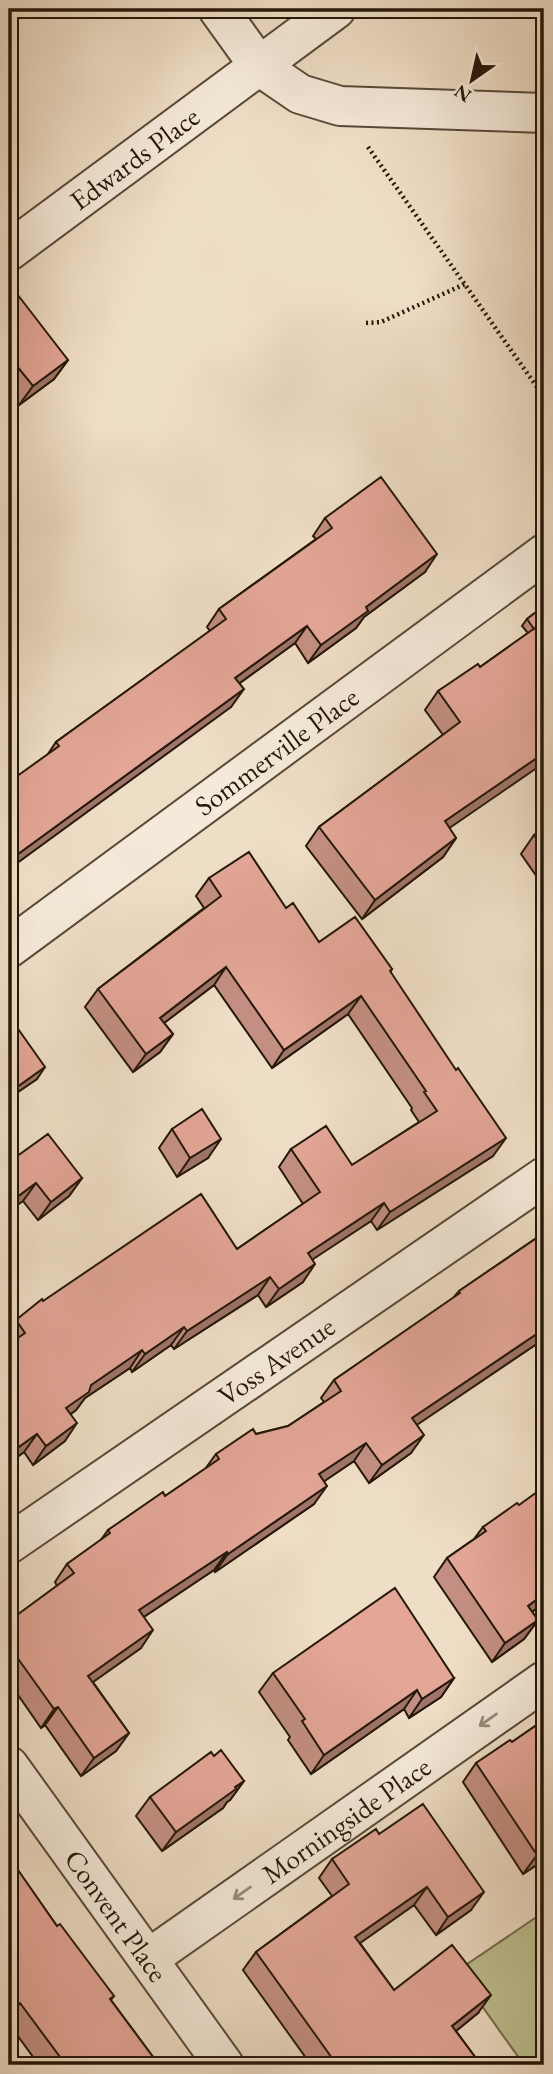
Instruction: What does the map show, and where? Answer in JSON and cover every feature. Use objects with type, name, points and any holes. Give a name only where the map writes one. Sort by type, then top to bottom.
[{"type":"street","points":[[218,9],[259,66],[300,94],[340,106],[544,113]]},
{"type":"street","name":"Edwards Place","points":[[9,251],[335,9]]},
{"type":"street","name":"Sommerville Place","points":[[9,948],[544,554]]},
{"type":"street","name":"Voss Avenue","points":[[9,1544],[544,1177]]},
{"type":"street","name":"Morningside Place","points":[[148,1959],[544,1681]]},
{"type":"street","name":"Convent Place","points":[[9,1766],[224,2065]]},
{"type":"path","points":[[364,141],[544,397]]},
{"type":"path","points":[[366,323],[381,322],[465,284]]},
{"type":"green space","points":[[544,1912],[544,2065],[524,2065],[457,1971]]},
{"type":"building","points":[[14,290],[68,360],[33,386],[16,365],[9,371],[9,294]]},
{"type":"building","points":[[381,477],[437,554],[366,607],[368,611],[321,645],[307,626],[235,678],[244,689],[9,863],[9,782],[59,746],[56,742],[226,619],[219,609],[332,528],[325,518]]},
{"type":"building","points":[[544,606],[544,627],[542,623],[534,629],[527,619]]},
{"type":"building","points":[[542,623],[544,753],[445,821],[456,838],[375,900],[319,827],[460,722],[438,691],[478,664],[480,667]]},
{"type":"building","points":[[544,828],[544,850],[534,835]]},
{"type":"building","points":[[249,852],[286,908],[293,903],[319,942],[355,917],[392,969],[390,971],[456,1070],[458,1068],[506,1138],[390,1212],[384,1203],[308,1253],[315,1264],[279,1289],[270,1277],[187,1331],[184,1327],[145,1354],[142,1350],[91,1385],[89,1392],[66,1408],[77,1423],[46,1446],[37,1434],[9,1454],[9,1344],[25,1333],[16,1320],[42,1299],[43,1301],[201,1194],[237,1249],[320,1192],[291,1149],[326,1126],[352,1165],[437,1111],[361,996],[284,1050],[226,967],[160,1018],[173,1034],[146,1054],[98,989],[221,896],[209,878]]},
{"type":"building","points":[[16,1026],[45,1067],[17,1087],[9,1076],[9,1032]]},
{"type":"building","points":[[202,1109],[221,1139],[190,1158],[172,1129]]},
{"type":"building","points":[[48,1134],[82,1178],[51,1202],[36,1183],[9,1203],[9,1162]]},
{"type":"building","points":[[544,1233],[544,1329],[412,1418],[424,1435],[382,1465],[366,1443],[319,1474],[327,1486],[228,1554],[227,1552],[139,1610],[153,1630],[88,1676],[129,1733],[94,1758],[58,1707],[54,1709],[9,1646],[9,1621],[74,1573],[67,1564],[110,1533],[108,1530],[163,1492],[165,1496],[219,1459],[216,1454],[253,1429],[256,1434],[288,1426],[341,1391],[334,1380]]},
{"type":"building","points":[[544,1487],[544,1594],[528,1606],[538,1620],[505,1643],[447,1558],[486,1531],[483,1527]]},
{"type":"building","points":[[395,1588],[454,1678],[422,1699],[417,1690],[324,1755],[302,1721],[305,1719],[273,1673]]},
{"type":"building","points":[[544,1720],[544,1850],[537,1855],[476,1763]]},
{"type":"building","points":[[221,1750],[244,1781],[176,1832],[150,1797],[211,1752],[214,1756]]},
{"type":"building","points":[[423,1804],[484,1892],[448,1917],[427,1887],[355,1937],[394,1990],[452,1945],[491,1995],[452,2026],[481,2065],[431,2065],[426,2058],[416,2065],[337,2065],[256,1952],[349,1884],[332,1859],[376,1829],[379,1834]]},
{"type":"building","points":[[9,1837],[18,1851],[9,1857]]},
{"type":"building","points":[[9,1857],[57,1926],[60,1924],[114,1996],[110,1999],[159,2065],[66,2065],[20,2003],[11,2009],[9,2007]]}]
